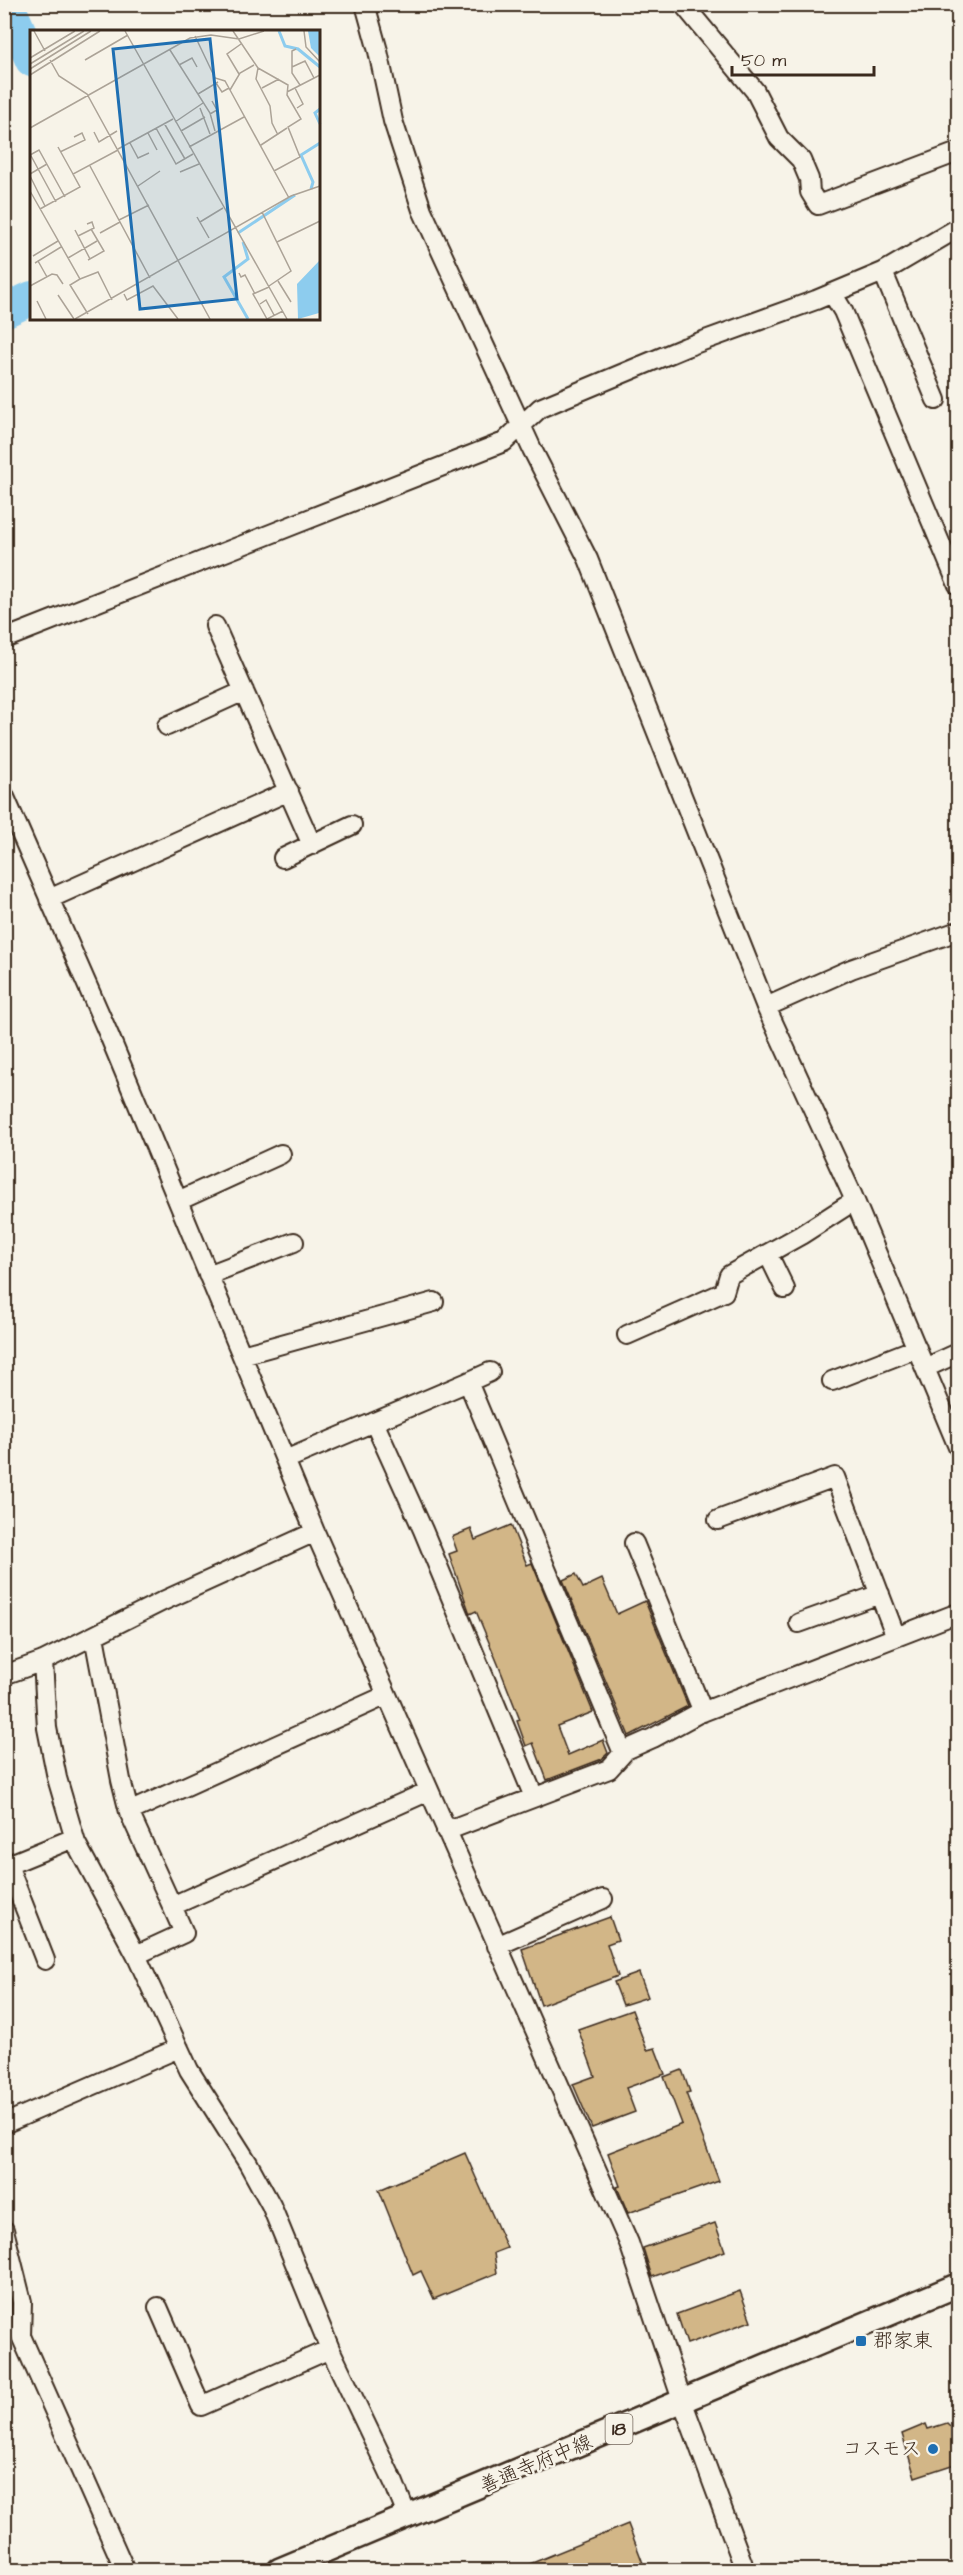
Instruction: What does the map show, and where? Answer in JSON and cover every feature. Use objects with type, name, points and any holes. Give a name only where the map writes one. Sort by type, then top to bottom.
[{"type":"main road","name":"善通寺府中線","points":[[279,2571],[307,2566],[408,2518],[958,2285]]},
{"type":"street","points":[[365,4],[393,121],[422,210],[522,426],[588,559],[766,1007],[854,1201],[958,1447]]},
{"type":"street","points":[[683,4],[755,90],[779,138],[801,160],[809,179],[810,192],[818,205],[958,153]]},
{"type":"street","points":[[4,639],[504,442],[540,408],[686,346],[883,272],[958,228]]},
{"type":"street","points":[[883,272],[936,400]]},
{"type":"street","points":[[832,293],[847,322],[958,585]]},
{"type":"street","points":[[215,626],[312,844]]},
{"type":"street","points":[[167,726],[244,691]]},
{"type":"street","points":[[50,899],[289,791]]},
{"type":"street","points":[[4,795],[178,1201],[315,1532],[628,2242],[683,2403],[745,2571]]},
{"type":"street","points":[[284,858],[352,825]]},
{"type":"street","points":[[766,1007],[851,969],[958,931]]},
{"type":"street","points":[[178,1201],[281,1154]]},
{"type":"street","points":[[627,1335],[724,1292],[729,1275],[854,1201]]},
{"type":"street","points":[[208,1275],[294,1242]]},
{"type":"street","points":[[768,1254],[784,1289]]},
{"type":"street","points":[[242,1355],[434,1302]]},
{"type":"street","points":[[832,1381],[916,1348]]},
{"type":"street","points":[[925,1368],[958,1353]]},
{"type":"street","points":[[285,1460],[490,1372]]},
{"type":"street","points":[[468,1382],[623,1753]]},
{"type":"street","points":[[374,1422],[423,1530],[534,1797]]},
{"type":"street","points":[[718,1520],[835,1477],[896,1638]]},
{"type":"street","points":[[4,1675],[43,1661],[163,1601],[315,1532]]},
{"type":"street","points":[[634,1543],[703,1712]]},
{"type":"street","points":[[799,1623],[880,1594]]},
{"type":"street","points":[[446,1831],[609,1769],[623,1753],[703,1712],[958,1613]]},
{"type":"street","points":[[94,1636],[129,1812],[184,1933],[136,1955]]},
{"type":"street","points":[[43,1661],[47,1728],[57,1778],[74,1838],[136,1955],[189,2070],[248,2163],[271,2205],[330,2349],[394,2483],[408,2518]]},
{"type":"street","points":[[129,1812],[387,1695]]},
{"type":"street","points":[[172,1905],[429,1791]]},
{"type":"street","points":[[45,1960],[8,1865],[74,1838]]},
{"type":"street","points":[[497,1946],[603,1899]]},
{"type":"street","points":[[4,2124],[179,2048]]},
{"type":"street","points":[[4,2229],[22,2302],[21,2336],[124,2571]]},
{"type":"street","points":[[158,2307],[201,2406],[330,2349]]},
{"type":"building","points":[[511,1525],[527,1565],[532,1563],[593,1712],[557,1726],[568,1755],[603,1740],[608,1753],[602,1759],[547,1780],[533,1743],[526,1746],[517,1721],[520,1720],[498,1664],[476,1611],[470,1614],[449,1554],[457,1551],[452,1537],[471,1529],[475,1540]]},
{"type":"building","points":[[576,1574],[583,1588],[602,1579],[617,1614],[645,1601],[688,1706],[629,1736],[563,1580]]},
{"type":"building","points":[[610,1917],[618,1940],[607,1944],[618,1976],[541,2005],[522,1949]]},
{"type":"building","points":[[639,1973],[648,1997],[623,2005],[614,1982]]},
{"type":"building","points":[[632,2010],[647,2050],[655,2048],[665,2074],[626,2088],[635,2112],[592,2128],[573,2084],[595,2076],[578,2029]]},
{"type":"building","points":[[682,2070],[690,2092],[686,2093],[719,2181],[628,2213],[617,2187],[620,2186],[608,2153],[682,2124],[664,2077]]},
{"type":"building","points":[[465,2153],[507,2248],[494,2253],[497,2273],[434,2299],[421,2271],[413,2275],[379,2190]]},
{"type":"building","points":[[715,2223],[725,2251],[652,2277],[643,2248]]},
{"type":"building","points":[[740,2291],[751,2321],[687,2344],[677,2314]]},
{"type":"building","name":"コスモス","points":[[947,2423],[952,2428],[958,2426],[958,2463],[915,2477],[902,2434],[926,2424],[928,2429]]},
{"type":"building","points":[[628,2524],[646,2571],[515,2571],[515,2570]]},
{"type":"waterway","points":[[7,4],[30,56]]},
{"type":"waterway","points":[[4,311],[30,299]]},
{"type":"place","name":"郡家東","points":[[861,2341]]},
{"type":"place","name":"コスモス","points":[[933,2449]]}]
